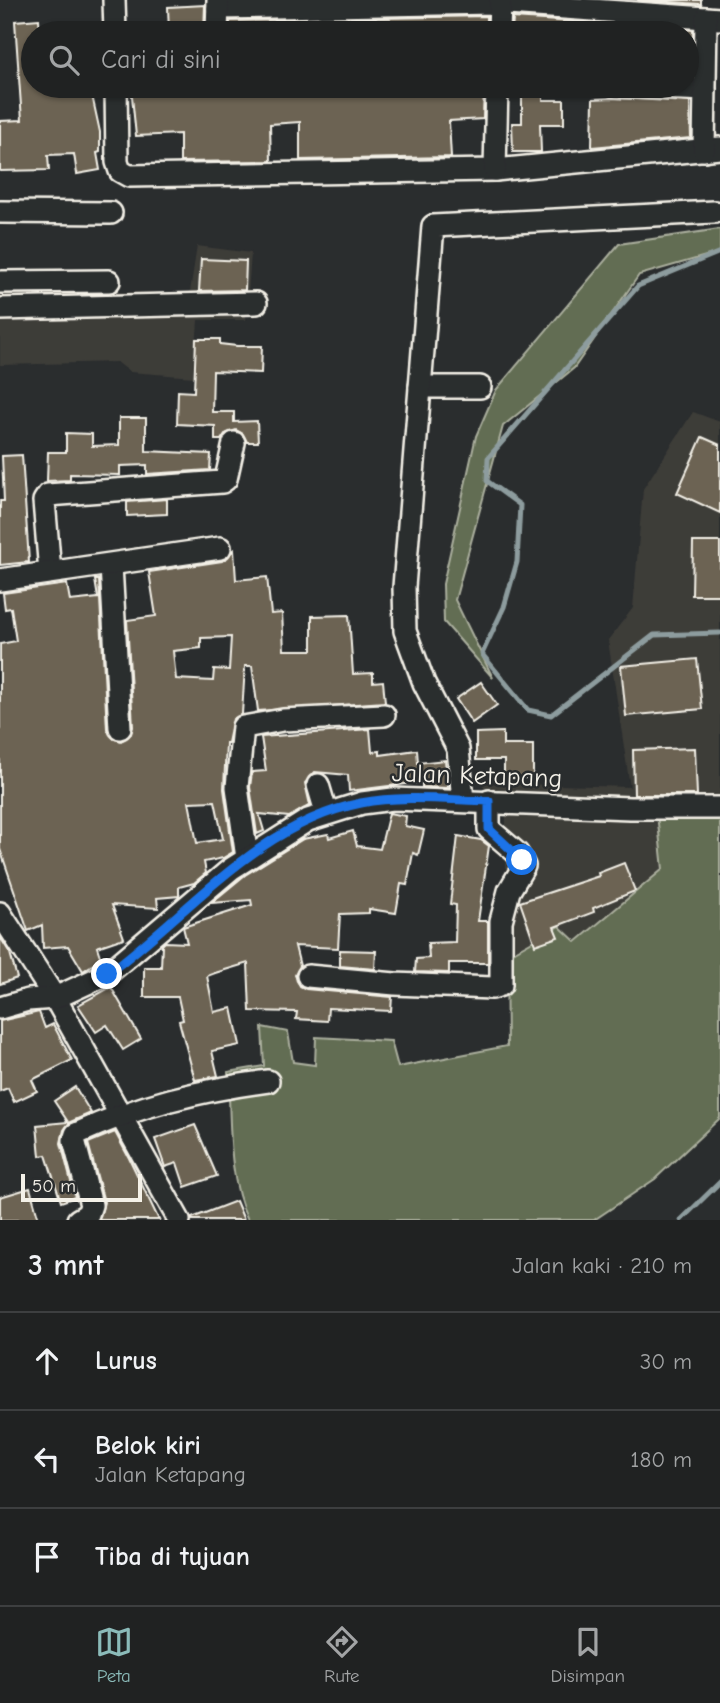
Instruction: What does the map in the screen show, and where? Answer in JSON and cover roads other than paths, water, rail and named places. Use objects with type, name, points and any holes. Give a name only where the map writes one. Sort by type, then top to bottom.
[{"type":"street","points":[[114,0],[115,21]]},
{"type":"street","points":[[499,21],[500,2]]},
{"type":"street","points":[[116,98],[117,162],[120,171],[128,176],[495,170],[712,149],[705,90],[713,18],[500,2],[218,4]]},
{"type":"street","points":[[699,90],[705,90]]},
{"type":"street","points":[[495,170],[497,98]]},
{"type":"street","points":[[0,212],[111,213]]},
{"type":"street","points":[[463,800],[458,749],[424,683],[405,631],[404,587],[433,226],[715,212]]},
{"type":"street","points":[[0,282],[109,281]]},
{"type":"street","points":[[0,309],[256,303]]},
{"type":"street","points":[[420,387],[480,387]]},
{"type":"street","points":[[50,572],[44,501],[48,495],[222,482],[226,479],[234,443]]},
{"type":"street","points":[[0,580],[220,548]]},
{"type":"street","points":[[111,565],[120,728]]},
{"type":"street","points":[[247,858],[237,787],[243,727],[283,720],[384,715]]},
{"type":"street","points":[[318,785],[326,812]]},
{"type":"street","name":"Jalan Ketapang","points":[[0,1007],[27,1000],[55,998],[118,966],[247,858],[326,812],[393,799],[630,808],[720,808]]},
{"type":"street","points":[[308,976],[395,984],[492,988],[501,985],[501,921],[509,891],[524,866],[517,853],[489,829],[489,801]]},
{"type":"street","points":[[0,913],[55,998],[179,1220]]},
{"type":"street","points":[[78,1220],[88,1214],[90,1205],[74,1137],[118,1115],[191,1093],[268,1081]]},
{"type":"waterway","points":[[720,252],[638,286],[488,458],[487,481],[520,505],[517,562],[504,607],[482,654],[528,710],[551,715],[654,635],[720,633]]},
{"type":"waterway","points":[[681,1220],[720,1182]]}]
